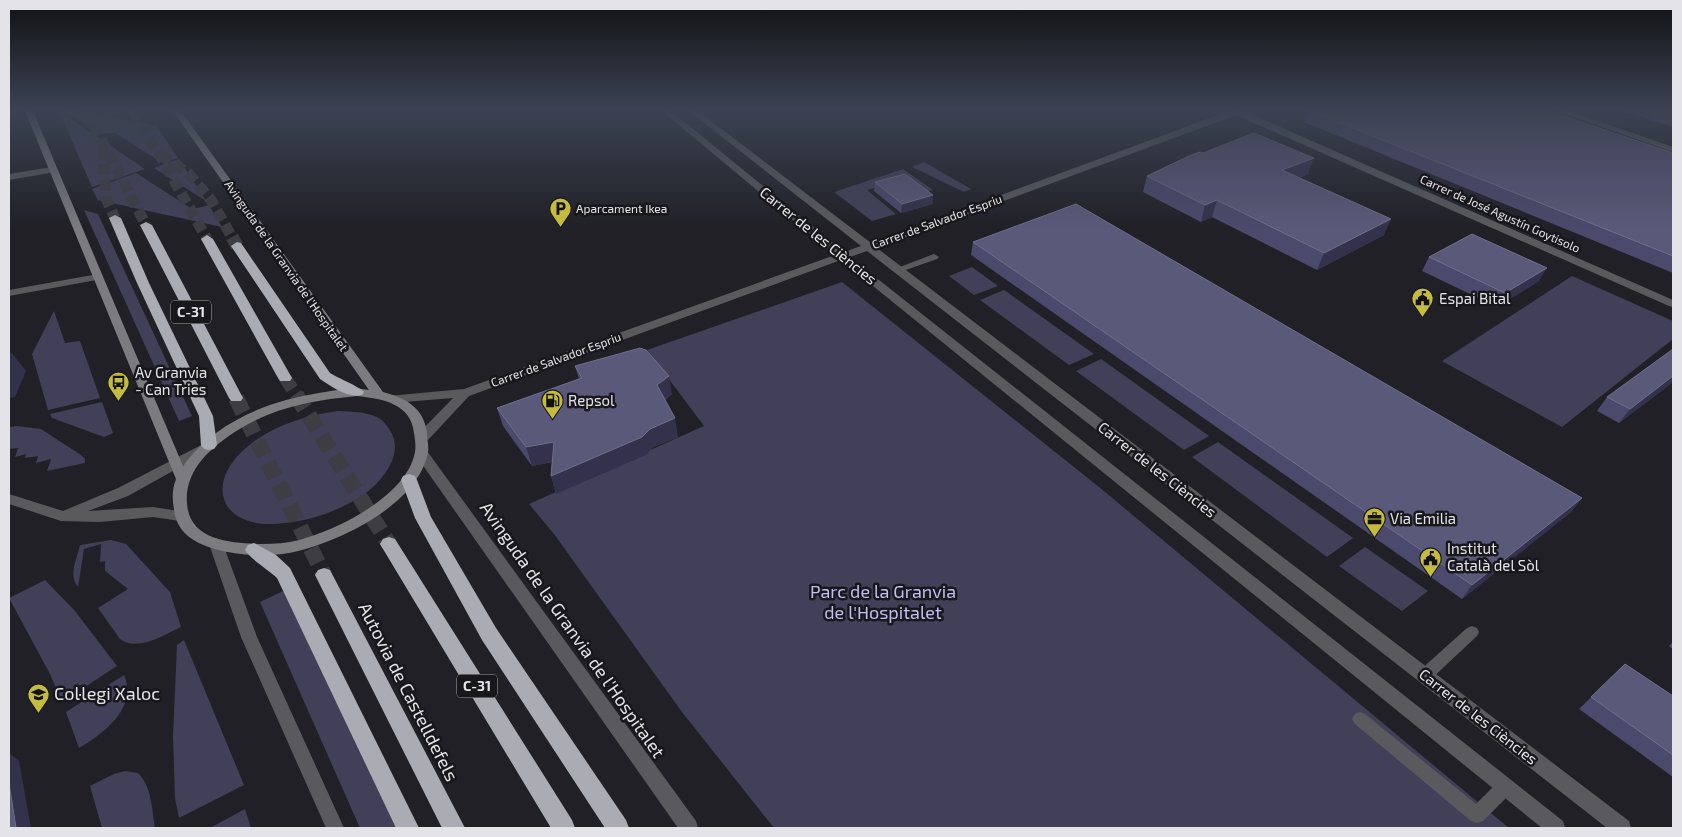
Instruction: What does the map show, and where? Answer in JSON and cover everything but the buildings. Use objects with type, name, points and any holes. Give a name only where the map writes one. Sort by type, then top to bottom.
[{"type":"highway","points":[[115,218],[142,283],[206,416],[209,445]]},
{"type":"highway","name":"C-31","points":[[146,225],[236,398]]},
{"type":"highway","points":[[207,239],[285,378]]},
{"type":"highway","points":[[237,246],[325,376],[339,385],[357,392]]},
{"type":"highway","points":[[408,480],[423,518],[489,634],[618,828]]},
{"type":"highway","name":"C-31","points":[[389,544],[564,828]]},
{"type":"highway","points":[[254,550],[270,560],[284,573],[408,828]]},
{"type":"highway","name":"Autovia de Castelldefels","points":[[324,575],[454,828]]},
{"type":"main road","points":[[44,150],[145,392],[172,450],[182,479]]},
{"type":"main road","name":"Avinguda de la Granvia de l'Hospitalet","points":[[205,150],[379,395]]},
{"type":"main road","points":[[357,392],[379,395],[392,399],[413,411],[423,437],[422,454],[408,480],[375,511],[344,529],[314,541],[284,549],[254,550],[216,544],[193,533],[180,516],[179,492],[182,479],[209,445],[240,423],[278,405],[304,399],[357,392]]},
{"type":"street","name":"Carrer de les Ciències","points":[[713,150],[842,256],[1556,828]]},
{"type":"street","name":"Carrer de les Ciències","points":[[743,150],[1622,828]]},
{"type":"street","name":"Carrer de Salvador Espriu","points":[[392,399],[465,393],[1133,150]]},
{"type":"street","name":"Carrer de José Agustín Goytisolo","points":[[1323,150],[1673,304]]},
{"type":"street","points":[[9,177],[52,170]]},
{"type":"street","points":[[9,293],[98,277]]},
{"type":"street","name":"Carrer de Salvador Espriu","points":[[423,437],[465,393]]},
{"type":"street","points":[[60,516],[123,492],[209,445]]},
{"type":"street","name":"Avinguda de la Granvia de l'Hospitalet","points":[[422,454],[688,828]]},
{"type":"street","points":[[9,499],[60,516],[100,517],[154,512],[180,516]]},
{"type":"street","points":[[216,544],[249,637],[335,828]]},
{"type":"lane","points":[[898,270],[934,257]]},
{"type":"lane","points":[[1424,676],[1472,632]]},
{"type":"lane","points":[[1360,719],[1477,816],[1505,787]]},
{"type":"green space","points":[[76,150],[117,150],[145,169],[92,187]]},
{"type":"green space","points":[[142,150],[173,150],[178,158],[163,163]]},
{"type":"green space","points":[[179,159],[206,201],[154,168]]},
{"type":"green space","points":[[924,162],[971,189],[964,192],[912,167]]},
{"type":"green space","points":[[903,169],[933,190],[924,192],[907,179],[867,190],[896,214],[872,221],[834,192]]},
{"type":"green space","points":[[136,173],[189,207],[198,208],[209,205],[222,227],[98,200],[92,189]]},
{"type":"green space","points":[[84,210],[98,214],[192,416],[179,421]]},
{"type":"green space","points":[[972,267],[998,286],[974,295],[949,276]]},
{"type":"green space","points":[[1572,276],[1673,321],[1673,339],[1562,427],[1442,361]]},
{"type":"green space","name":"Parc de la Granvia de l'Hospitalet","points":[[842,282],[1099,487],[1509,828],[774,828],[682,712],[554,534],[529,504],[704,426],[647,350]]},
{"type":"green space","points":[[1004,290],[1094,354],[1069,365],[980,300]]},
{"type":"green space","points":[[54,311],[65,343],[80,341],[100,398],[48,410],[32,354]]},
{"type":"green space","points":[[1101,359],[1209,436],[1184,450],[1076,371]]},
{"type":"green space","points":[[102,402],[113,433],[104,437],[52,418],[50,414]]},
{"type":"green space","points":[[338,411],[360,412],[377,417],[385,423],[394,438],[394,456],[390,465],[371,489],[354,501],[335,510],[295,522],[262,524],[244,519],[231,511],[224,499],[223,485],[228,470],[239,455],[256,440],[285,424],[305,417]]},
{"type":"green space","points":[[9,427],[41,429],[81,455],[85,459],[85,463],[47,471],[51,459],[36,463],[38,456],[25,458],[26,454],[15,457],[18,448],[9,449]]},
{"type":"green space","points":[[1218,442],[1353,538],[1327,557],[1192,457]]},
{"type":"green space","points":[[111,540],[126,544],[170,592],[181,627],[159,638],[143,643],[127,643],[120,639],[98,608],[128,589],[105,571],[105,561],[100,562],[101,544],[84,549],[78,587],[73,572],[80,545]]},
{"type":"green space","points":[[1365,547],[1428,591],[1402,611],[1339,566]]},
{"type":"green space","points":[[45,580],[75,611],[117,666],[62,702],[50,674],[9,598]]},
{"type":"green space","points":[[283,591],[294,604],[310,646],[397,828],[360,828],[260,602]]},
{"type":"green space","points":[[184,640],[244,785],[179,818],[175,798],[173,737],[177,645]]},
{"type":"green space","points":[[124,675],[127,698],[117,718],[99,735],[79,748],[66,712]]},
{"type":"green space","points":[[125,771],[138,773],[143,779],[151,799],[155,828],[102,828],[90,786],[114,774]]},
{"type":"green space","points":[[245,809],[251,828],[210,828]]},
{"type":"tunnel","points":[[103,150],[106,198],[115,218]]},
{"type":"tunnel","points":[[107,150],[146,225]]},
{"type":"tunnel","points":[[157,150],[207,239]]},
{"type":"tunnel","points":[[161,155],[188,173],[211,200],[233,239]]},
{"type":"tunnel","points":[[232,237],[237,246]]},
{"type":"tunnel","points":[[285,378],[297,396]]},
{"type":"tunnel","points":[[296,395],[389,544]]},
{"type":"tunnel","points":[[236,398],[324,575]]},
{"type":"place","name":"Aparcament Ikea","points":[[560,228]]},
{"type":"place","name":"Espai Bital","points":[[1423,318]]},
{"type":"place","name":"Av Granvia - Can Tries","points":[[119,401]]},
{"type":"place","name":"Repsol","points":[[552,420]]},
{"type":"place","name":"Via Emilia","points":[[1374,538]]},
{"type":"place","name":"Institut Català del Sòl","points":[[1431,577]]},
{"type":"place","name":"Col·legi Xaloc","points":[[38,713]]}]
